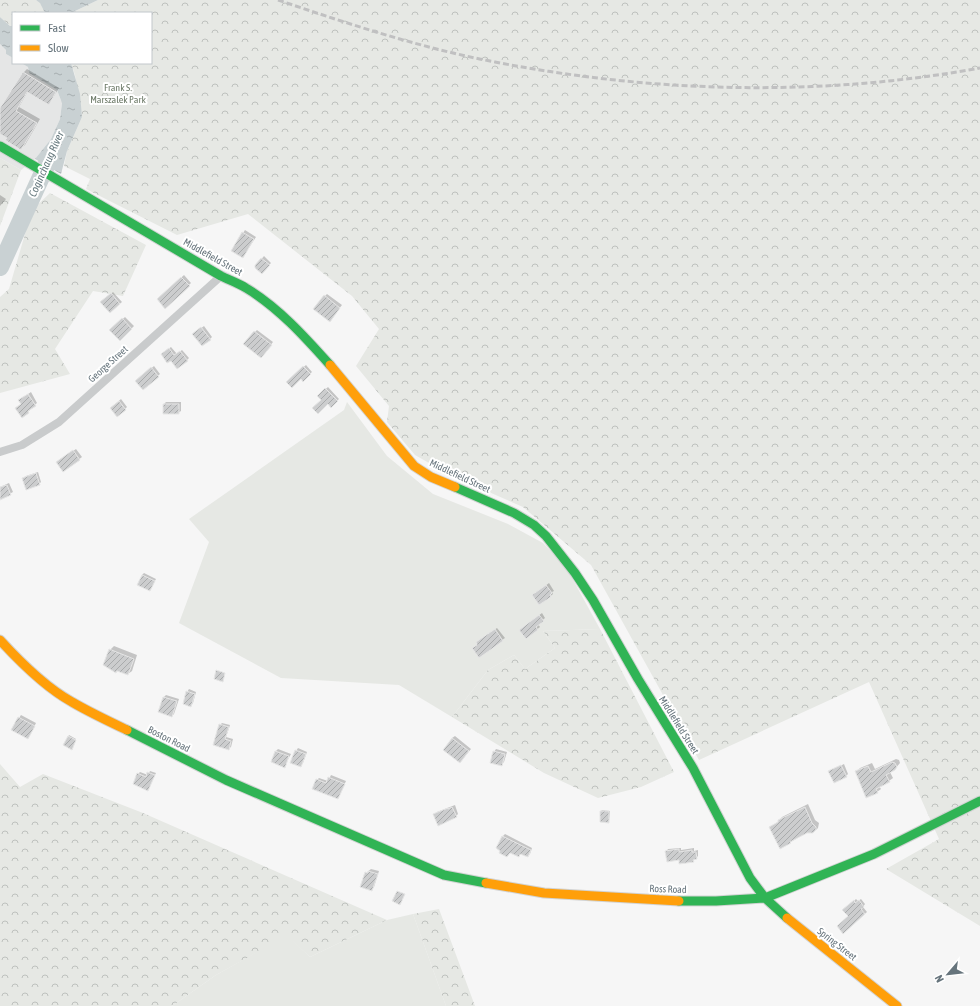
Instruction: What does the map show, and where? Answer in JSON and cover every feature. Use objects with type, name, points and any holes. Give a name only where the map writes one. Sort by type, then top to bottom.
[{"type":"street","name":"Middlefield Street","points":[[0,146],[221,276],[247,288],[274,308],[316,349],[397,448],[414,466],[430,477],[514,513],[534,525],[555,546],[593,600],[638,679],[693,768],[750,878],[765,898]]},
{"type":"street","name":"George Street","points":[[0,452],[22,445],[59,422],[221,276]]},
{"type":"street","name":"Boston Road","points":[[0,640],[30,672],[72,702],[226,780],[344,831]]},
{"type":"street","name":"Ross Road","points":[[344,831],[444,875],[544,893],[665,901],[716,901],[765,898],[874,854],[980,801]]},
{"type":"street","name":"Spring Street","points":[[765,898],[792,923],[897,1006]]},
{"type":"shaded area","points":[[0,44],[6,50],[6,54],[12,57],[12,64],[23,64],[28,67],[29,73],[57,90],[62,103],[60,119],[51,139],[35,159],[21,170],[0,158]]},
{"type":"green space","points":[[0,0],[36,0],[40,2],[45,12],[12,12],[12,26],[0,17]]},
{"type":"green space","name":"Frank S. Marszalek Park","points":[[98,0],[980,0],[980,926],[886,869],[939,839],[869,682],[699,760],[591,565],[523,507],[450,475],[415,455],[387,422],[389,406],[356,366],[379,329],[352,296],[248,214],[177,235],[86,189],[90,179],[64,166],[67,151],[82,117],[75,75],[71,64],[152,64],[152,12],[73,12]]},
{"type":"green space","points":[[0,158],[21,170],[0,226]]},
{"type":"green space","points":[[50,193],[146,245],[123,296],[93,291],[55,349],[70,374],[0,393],[0,297],[9,289],[32,210]]},
{"type":"green space","points":[[347,402],[387,456],[433,494],[508,524],[543,543],[566,567],[600,629],[543,631],[555,648],[525,669],[514,655],[488,670],[452,717],[399,685],[281,678],[179,623],[209,542],[189,519],[344,410]]},
{"type":"green space","points":[[600,629],[674,772],[641,787],[598,798],[544,773],[452,717],[488,670],[514,655],[525,669],[555,648],[543,631]]},
{"type":"green space","points":[[0,764],[20,787],[43,774],[143,813],[387,920],[310,957],[287,936],[216,975],[172,1006],[0,1006]]},
{"type":"green space","points":[[439,909],[475,1006],[446,1006],[413,914]]},
{"type":"green space","points":[[413,914],[446,1006],[172,1006],[216,975],[287,935],[310,957],[387,920]]},
{"type":"water","points":[[36,0],[98,0],[73,12],[44,12],[40,3]]},
{"type":"water","points":[[0,17],[12,26],[12,57],[6,54],[6,50],[0,44]]},
{"type":"water","points":[[23,64],[71,64],[80,94],[82,117],[67,151],[61,174],[35,159],[51,139],[60,119],[62,103],[57,90],[29,73],[28,67]]},
{"type":"building","points":[[23,72],[56,92],[49,105],[27,92],[16,111],[37,123],[21,150],[5,140],[7,138],[0,134],[0,108]]},
{"type":"building","points":[[242,232],[254,239],[243,258],[231,251]]},
{"type":"building","points":[[261,258],[270,265],[262,274],[255,268],[255,265]]},
{"type":"building","points":[[181,277],[190,286],[165,309],[157,299]]},
{"type":"building","points":[[111,293],[120,304],[110,313],[100,302]]},
{"type":"building","points":[[324,295],[340,308],[330,322],[313,309]]},
{"type":"building","points":[[122,318],[132,329],[120,341],[109,330]]},
{"type":"building","points":[[201,327],[211,340],[202,346],[192,334]]},
{"type":"building","points":[[254,331],[272,345],[261,358],[243,344]]},
{"type":"building","points":[[169,348],[174,355],[180,351],[188,361],[177,369],[171,361],[167,363],[161,354]]},
{"type":"building","points":[[303,366],[311,374],[303,382],[301,379],[292,388],[286,382]]},
{"type":"building","points":[[151,367],[159,377],[143,390],[135,381]]},
{"type":"building","points":[[325,388],[338,401],[331,408],[328,404],[318,414],[312,408],[321,400],[317,396]]},
{"type":"building","points":[[28,394],[36,406],[28,411],[29,413],[22,418],[15,408],[21,404],[18,400]]},
{"type":"building","points":[[119,401],[126,410],[117,417],[110,408]]},
{"type":"building","points":[[163,404],[179,404],[179,414],[163,414]]},
{"type":"building","points":[[73,450],[80,460],[63,472],[56,462]]},
{"type":"building","points":[[36,473],[40,485],[26,490],[22,478]]},
{"type":"building","points":[[7,485],[11,495],[0,500],[0,487]]},
{"type":"building","points":[[142,575],[155,581],[150,591],[137,585]]},
{"type":"building","points":[[546,585],[552,593],[550,595],[551,597],[539,605],[532,595]]},
{"type":"building","points":[[539,615],[544,621],[536,627],[538,630],[526,639],[519,630]]},
{"type":"building","points":[[495,629],[503,641],[479,658],[472,648],[477,645],[476,642]]},
{"type":"building","points":[[109,649],[134,659],[128,675],[117,671],[116,673],[103,665]]},
{"type":"building","points":[[216,670],[225,673],[223,682],[214,679]]},
{"type":"building","points":[[186,691],[195,694],[191,707],[183,704]]},
{"type":"building","points":[[163,697],[177,701],[172,717],[158,712]]},
{"type":"building","points":[[18,717],[35,726],[28,739],[11,730]]},
{"type":"building","points":[[219,724],[229,727],[225,739],[231,741],[229,750],[213,745]]},
{"type":"building","points":[[68,736],[76,740],[72,750],[63,745]]},
{"type":"building","points":[[452,738],[469,751],[460,763],[443,750]]},
{"type":"building","points":[[295,750],[306,754],[301,767],[290,763]]},
{"type":"building","points":[[275,751],[289,756],[285,768],[271,762]]},
{"type":"building","points":[[493,751],[505,754],[502,766],[490,763]]},
{"type":"building","points":[[892,762],[895,763],[897,767],[895,770],[886,775],[890,782],[876,789],[878,793],[866,798],[855,771],[868,766],[871,772]]},
{"type":"building","points":[[841,765],[847,777],[834,783],[828,771]]},
{"type":"building","points":[[147,772],[155,775],[148,791],[133,784],[137,773],[146,777]]},
{"type":"building","points":[[328,777],[345,784],[338,799],[312,789],[316,779],[326,783]]},
{"type":"building","points":[[452,807],[457,817],[438,826],[433,814]]},
{"type":"building","points":[[805,807],[812,823],[816,827],[816,830],[813,833],[807,833],[780,849],[769,827],[778,822],[778,820]]},
{"type":"building","points":[[600,811],[609,811],[609,823],[600,822]]},
{"type":"building","points":[[502,836],[531,850],[528,857],[520,854],[519,857],[510,853],[507,857],[499,853],[500,851],[496,848]]},
{"type":"building","points":[[679,849],[679,852],[692,850],[692,852],[696,852],[697,859],[693,860],[694,862],[679,864],[679,860],[667,862],[665,851]]},
{"type":"building","points":[[368,871],[378,874],[372,891],[360,887],[365,872],[368,873]]},
{"type":"building","points":[[397,891],[405,894],[400,905],[392,901]]},
{"type":"building","points":[[854,900],[855,903],[859,900],[864,907],[861,909],[865,914],[843,934],[837,926],[848,916],[842,910]]},
{"type":"waterway","name":"Coginchaug River","points":[[0,267],[51,155]]},
{"type":"railway","points":[[278,0],[385,35],[440,50],[495,62],[616,80],[738,88],[798,87],[859,84],[980,68]]},
{"type":"traffic: fast","points":[[0,146],[221,276],[243,286],[280,313],[330,365]]},
{"type":"traffic: fast","points":[[455,487],[514,513],[534,525],[546,536],[575,573],[593,600],[638,679],[693,768],[750,878],[765,898],[787,918]]},
{"type":"traffic: fast","points":[[127,730],[226,780],[444,875],[486,883]]},
{"type":"traffic: fast","points":[[679,901],[716,901],[765,898],[874,854],[980,801]]},
{"type":"traffic: slow","points":[[330,365],[414,466],[431,477],[455,487]]},
{"type":"traffic: slow","points":[[0,640],[25,666],[52,689],[85,709],[127,730]]},
{"type":"traffic: slow","points":[[486,883],[544,893],[679,901]]},
{"type":"traffic: slow","points":[[787,918],[897,1006]]}]
